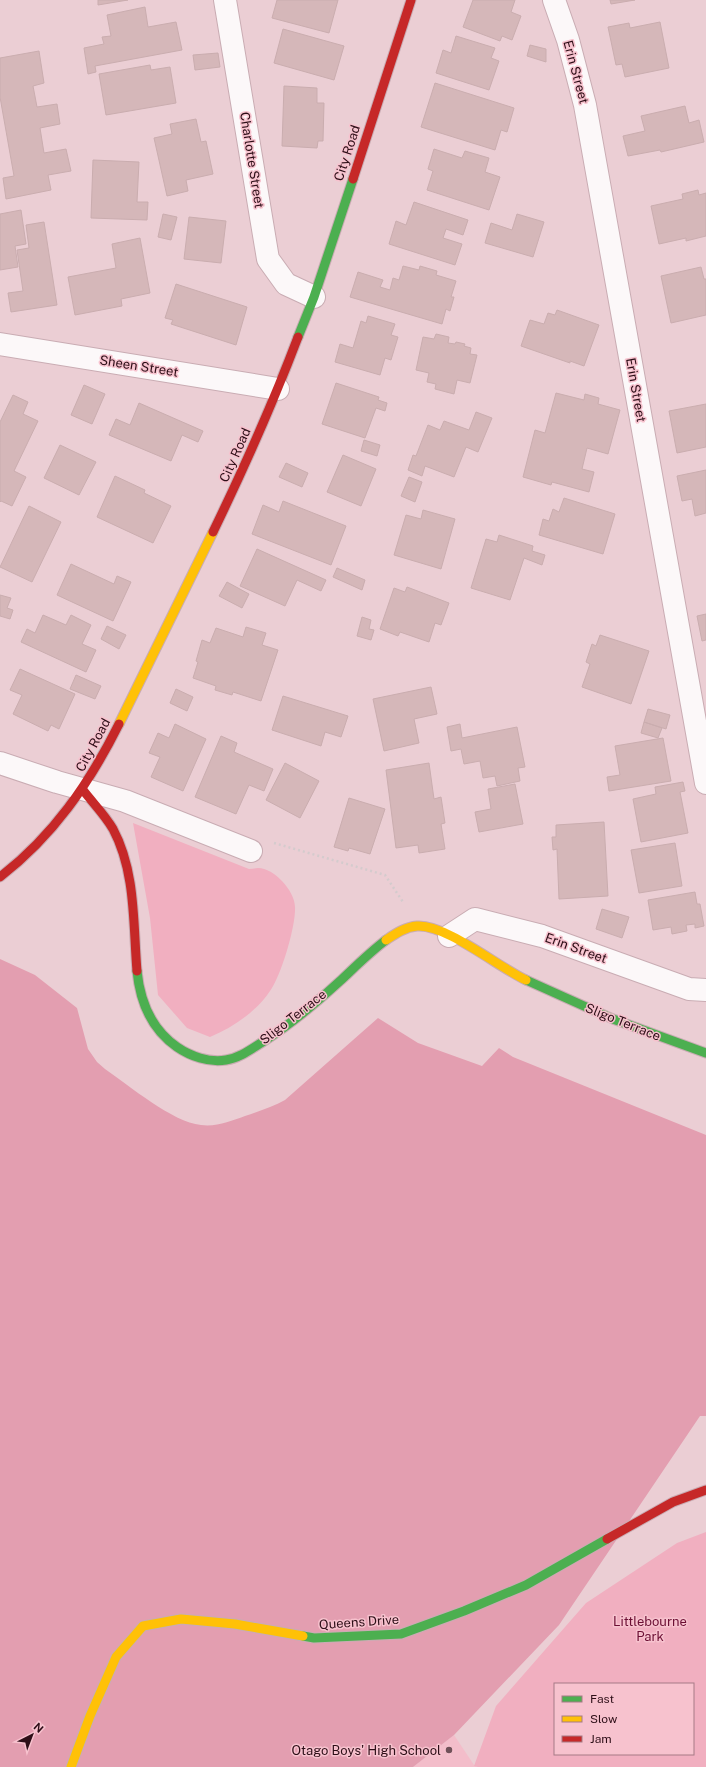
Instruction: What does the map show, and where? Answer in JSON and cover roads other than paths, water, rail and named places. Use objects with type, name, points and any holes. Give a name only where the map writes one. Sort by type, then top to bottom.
[{"type":"street","name":"Charlotte Street","points":[[225,0],[268,259],[286,284],[314,297]]},
{"type":"street","name":"City Road","points":[[0,877],[32,852],[83,790],[104,754],[236,484],[278,389],[314,297],[411,0]]},
{"type":"street","name":"Erin Street","points":[[554,0],[568,40],[585,105],[706,783]]},
{"type":"street","name":"Sheen Street","points":[[0,344],[278,389]]},
{"type":"street","points":[[0,763],[83,790],[125,801],[251,851]]},
{"type":"street","name":"Sligo Terrace","points":[[83,790],[112,828],[122,849],[130,887],[136,966],[141,997],[153,1022],[161,1033],[165,1038],[180,1049],[208,1059],[226,1060],[242,1054],[273,1036],[377,947],[395,935],[408,929],[420,926],[434,929],[449,936],[522,979],[639,1030],[706,1053]]},
{"type":"street","name":"Erin Street","points":[[449,936],[475,919],[542,936],[689,989],[706,990]]},
{"type":"street","name":"Queens Drive","points":[[71,1767],[90,1716],[116,1657],[144,1626],[181,1620],[235,1624],[314,1638],[401,1634],[464,1611],[526,1585],[673,1502],[706,1490]]},
{"type":"place","name":"Otago Boys' High School","points":[[449,1750]]},
{"type":"park label","name":"Littlebourne Park","points":[[650,1628]]}]
